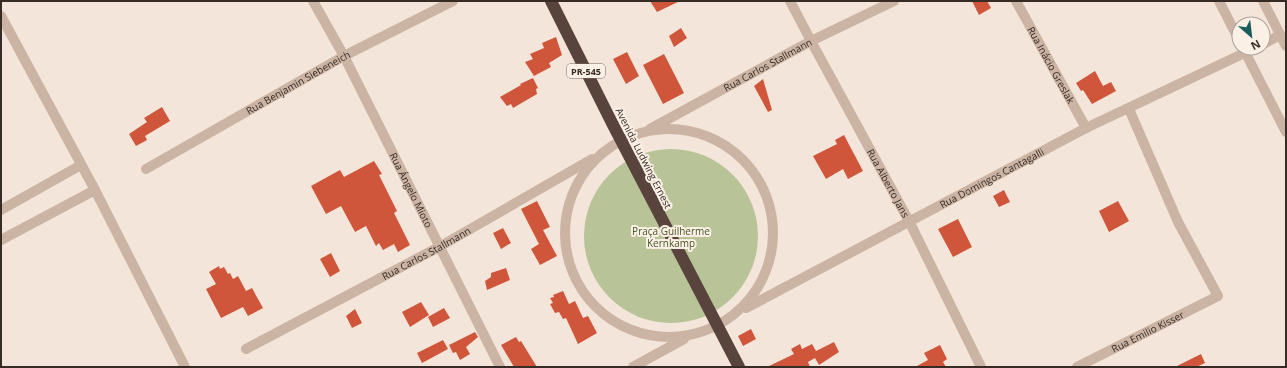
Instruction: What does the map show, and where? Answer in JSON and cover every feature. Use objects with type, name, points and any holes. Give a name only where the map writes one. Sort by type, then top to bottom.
[{"type":"highway","name":"Avenida Ludwing Ernest","points":[[551,1],[621,140],[739,367]]},
{"type":"street","name":"Rua Ángelo Mioto","points":[[312,1],[344,56],[500,367]]},
{"type":"street","name":"Rua Benjamin Siebeneich","points":[[146,169],[344,56],[452,1]]},
{"type":"street","name":"Rua Alberto Jans","points":[[790,1],[909,221],[981,367]]},
{"type":"street","name":"Rua Carlos Stallmann","points":[[644,132],[811,41],[894,1]]},
{"type":"street","name":"Rua Inácio Greslak","points":[[1016,1],[1086,128]]},
{"type":"street","points":[[1219,1],[1231,24]]},
{"type":"street","points":[[1263,1],[1286,46]]},
{"type":"street","points":[[1,16],[95,190],[185,367]]},
{"type":"street","points":[[1271,40],[1280,35]]},
{"type":"street","name":"Rua Domingos Cantagalli","points":[[732,315],[1086,128],[1129,109],[1232,56]]},
{"type":"street","points":[[1247,56],[1286,132]]},
{"type":"street","name":"Rua Emilio Kisser","points":[[1077,367],[1218,296],[1178,222],[1129,109]]},
{"type":"street","points":[[633,367],[689,336],[732,315],[748,303],[759,288],[769,264],[774,241],[773,216],[767,196],[758,178],[743,159],[725,145],[705,135],[684,130],[644,132],[621,140],[604,152],[591,165],[577,185],[570,201],[564,230],[568,261],[581,290],[591,303],[602,314],[620,326],[637,334],[658,338],[689,336]]},
{"type":"street","name":"Rua Carlos Stallmann","points":[[246,350],[439,247],[604,152]]},
{"type":"street","points":[[1,210],[81,166]]},
{"type":"street","points":[[1,240],[95,190]]},
{"type":"green space","name":"Praça Guilherme Kernkamp","points":[[671,149],[688,151],[704,156],[726,169],[738,181],[747,195],[754,211],[758,236],[756,253],[751,269],[738,291],[726,303],[712,312],[696,319],[671,323],[654,321],[638,316],[616,303],[604,291],[595,277],[588,261],[584,236],[586,219],[591,203],[604,181],[616,169],[630,160],[646,153]]},
{"type":"building","points":[[650,1],[680,1],[657,12]]},
{"type":"building","points":[[972,1],[987,1],[991,8],[979,15]]},
{"type":"building","points":[[681,28],[687,38],[674,47],[669,36]]},
{"type":"building","points":[[556,37],[562,55],[549,63],[551,67],[534,76],[525,62],[533,59],[530,54],[544,48],[542,43]]},
{"type":"building","points":[[627,52],[639,76],[626,84],[613,59]]},
{"type":"building","points":[[664,54],[684,93],[663,104],[643,65]]},
{"type":"building","points":[[1095,71],[1103,86],[1111,82],[1116,91],[1092,104],[1083,90],[1081,91],[1076,83]]},
{"type":"building","points":[[533,78],[538,88],[536,89],[537,94],[513,108],[511,104],[507,106],[500,97],[521,85],[520,84]]},
{"type":"building","points":[[763,79],[772,110],[768,112],[754,86]]},
{"type":"building","points":[[162,107],[170,121],[145,136],[147,140],[136,146],[129,134],[147,122],[144,118]]},
{"type":"building","points":[[844,135],[863,171],[848,179],[843,169],[826,179],[813,156],[837,144],[835,140]]},
{"type":"building","points":[[374,161],[382,174],[379,175],[397,211],[394,213],[410,245],[398,252],[394,244],[383,250],[379,243],[376,246],[366,226],[355,232],[341,206],[326,214],[311,186],[340,170],[344,177]]},
{"type":"building","points":[[1004,190],[1010,202],[999,207],[993,196]]},
{"type":"building","points":[[537,201],[550,227],[543,230],[557,256],[540,265],[531,249],[539,244],[521,209]]},
{"type":"building","points":[[1118,201],[1129,221],[1109,232],[1099,211]]},
{"type":"building","points":[[958,219],[972,247],[953,257],[938,229]]},
{"type":"building","points":[[503,228],[511,243],[501,249],[493,233]]},
{"type":"building","points":[[331,253],[340,271],[330,277],[320,259]]},
{"type":"building","points":[[219,266],[220,269],[224,267],[233,279],[238,276],[246,291],[252,288],[263,308],[248,316],[243,307],[221,318],[206,289],[216,284],[209,272]]},
{"type":"building","points":[[506,268],[510,280],[487,290],[485,281],[491,277],[491,273]]},
{"type":"building","points":[[563,291],[569,304],[575,301],[583,318],[588,316],[597,333],[578,344],[566,318],[563,319],[559,312],[555,313],[550,304],[553,303],[550,298],[554,297],[553,295]]},
{"type":"building","points":[[421,302],[429,315],[410,327],[402,312]]},
{"type":"building","points":[[444,308],[450,318],[433,327],[428,317]]},
{"type":"building","points":[[355,309],[362,323],[352,328],[346,316]]},
{"type":"building","points":[[751,329],[756,339],[743,346],[738,336]]},
{"type":"building","points":[[475,332],[478,337],[466,347],[470,354],[460,360],[456,352],[453,353],[449,345]]},
{"type":"building","points":[[516,337],[519,342],[521,341],[537,367],[514,367],[501,345]]},
{"type":"building","points":[[443,340],[448,349],[422,363],[417,353]]},
{"type":"building","points":[[834,342],[839,352],[819,365],[815,358],[808,362],[810,367],[767,367],[794,354],[791,349],[800,344],[802,349],[812,344],[816,351]]},
{"type":"building","points":[[940,345],[947,359],[943,362],[946,367],[915,367],[928,360],[924,353]]},
{"type":"building","points":[[1201,354],[1205,363],[1196,367],[1175,367]]}]
